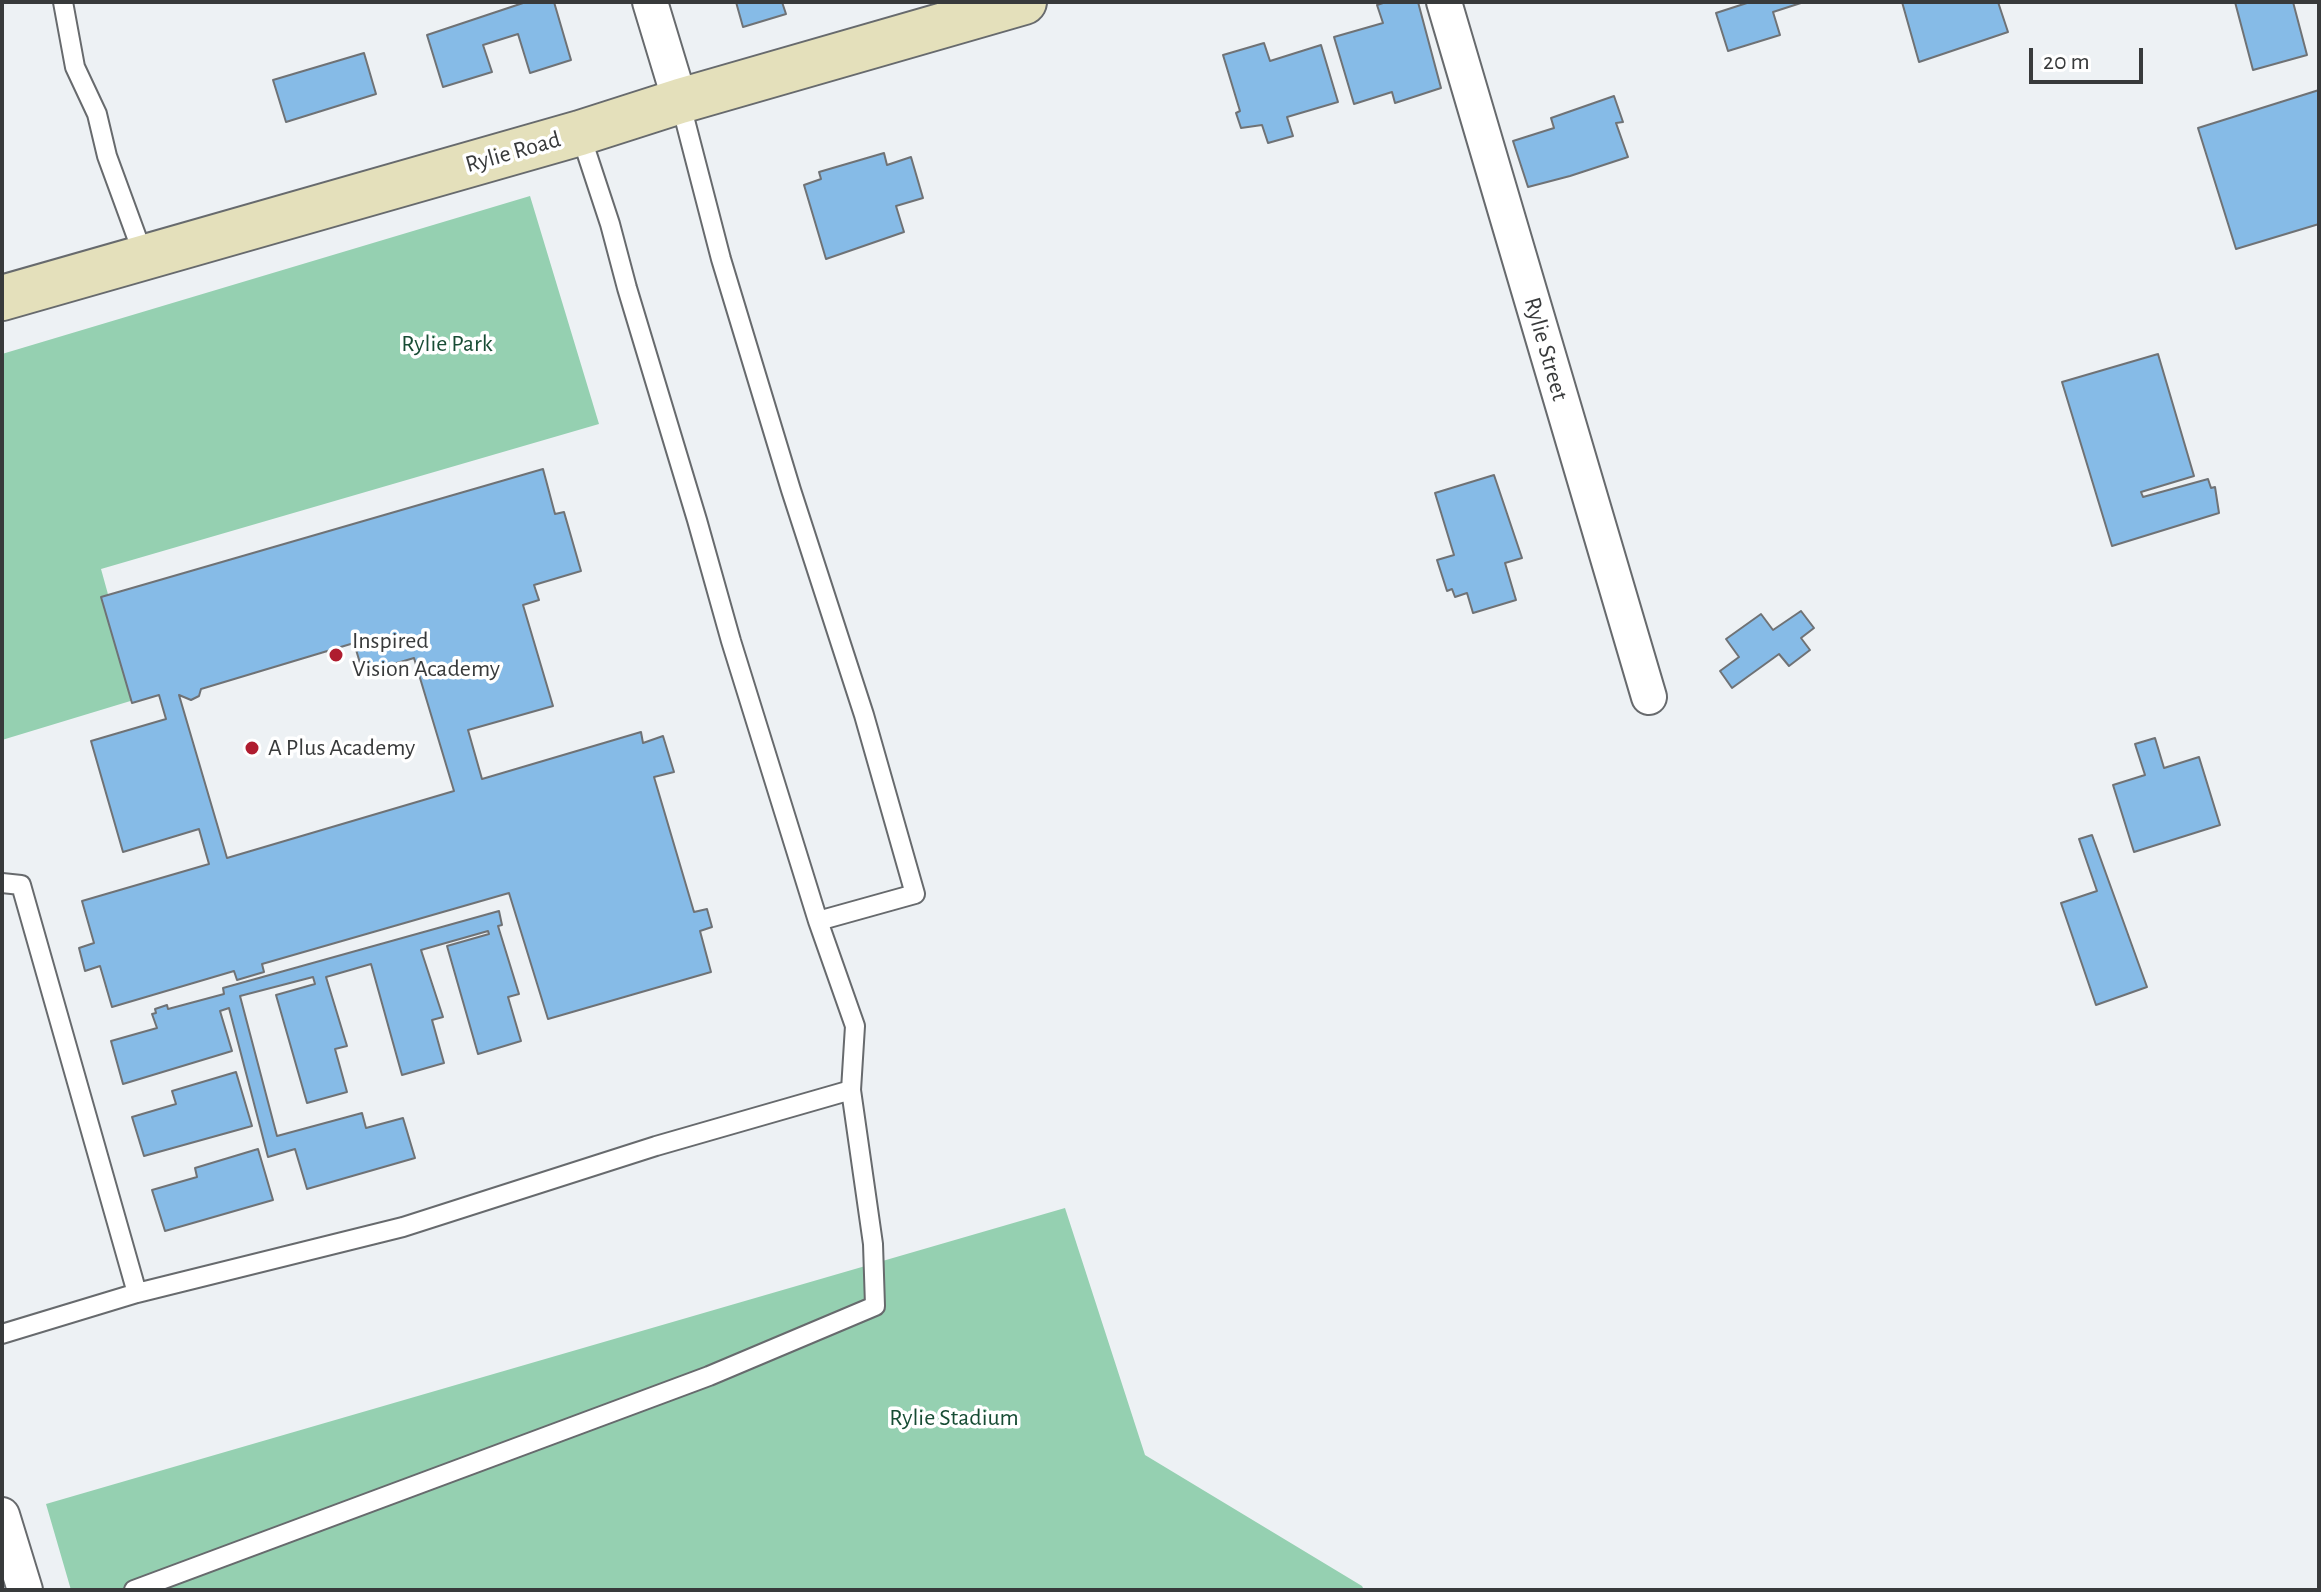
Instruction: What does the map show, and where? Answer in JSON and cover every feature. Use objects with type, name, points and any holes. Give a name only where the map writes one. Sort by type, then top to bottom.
[{"type":"street","points":[[650,2],[680,101]]},
{"type":"street","name":"Rylie Road","points":[[2,298],[1024,2]]},
{"type":"street","name":"Rylie Street","points":[[1444,2],[1649,697]]},
{"type":"street","points":[[2,1515],[25,1590]]},
{"type":"lane","points":[[63,2],[75,67],[97,114],[107,156],[144,257]]},
{"type":"lane","points":[[680,101],[721,259],[864,715],[915,894],[818,921]]},
{"type":"lane","points":[[134,1590],[709,1376],[875,1306],[873,1244],[851,1090],[855,1026],[818,921],[731,641],[610,224],[580,133]]},
{"type":"lane","points":[[2,883],[21,885],[137,1293]]},
{"type":"lane","points":[[2,1334],[137,1293],[403,1227],[656,1146],[851,1090]]},
{"type":"green space","name":"Rylie Park","points":[[530,196],[599,424],[101,569],[137,699],[2,740],[2,354]]},
{"type":"green space","name":"Rylie Stadium","points":[[1065,1208],[1145,1455],[1364,1590],[71,1590],[46,1504]]},
{"type":"building","points":[[526,2],[554,2],[571,60],[530,73],[518,34],[483,45],[492,72],[443,87],[427,35]]},
{"type":"building","points":[[736,2],[782,2],[786,14],[743,27]]},
{"type":"building","points":[[1418,2],[1441,88],[1395,103],[1392,92],[1354,104],[1334,37],[1383,23],[1377,5]]},
{"type":"building","points":[[1750,2],[1804,2],[1773,12],[1780,35],[1728,51],[1716,13]]},
{"type":"building","points":[[1902,2],[1998,2],[2008,32],[1919,62]]},
{"type":"building","points":[[2235,2],[2293,2],[2307,55],[2253,70]]},
{"type":"building","points":[[1264,43],[1270,61],[1321,45],[1338,102],[1287,117],[1293,136],[1268,143],[1262,125],[1241,128],[1236,113],[1240,111],[1223,55]]},
{"type":"building","points":[[364,53],[376,94],[286,122],[273,80]]},
{"type":"building","points":[[2319,90],[2319,224],[2236,249],[2198,128]]},
{"type":"building","points":[[1614,96],[1623,122],[1616,123],[1628,157],[1528,187],[1513,141],[1554,128],[1551,118]]},
{"type":"building","points":[[884,153],[887,165],[911,157],[923,198],[896,206],[904,232],[826,259],[804,185],[821,179],[819,172]]},
{"type":"building","points":[[2158,354],[2194,476],[2141,492],[2143,497],[2208,479],[2211,488],[2215,487],[2219,513],[2112,546],[2062,382]]},
{"type":"building","points":[[543,469],[555,514],[564,512],[581,571],[534,585],[539,600],[523,605],[553,706],[468,730],[482,779],[641,732],[643,743],[663,736],[674,772],[654,777],[694,912],[707,909],[712,927],[700,931],[711,972],[548,1019],[509,893],[262,964],[264,972],[237,980],[234,971],[112,1007],[100,966],[85,971],[79,948],[94,943],[82,901],[209,864],[199,829],[123,852],[91,741],[166,719],[159,695],[132,703],[101,597]],"holes":[[[354,643],[363,673],[414,658],[454,791],[227,858],[179,695],[191,700],[199,696],[201,689]]]},
{"type":"building","points":[[1494,475],[1522,558],[1505,563],[1516,600],[1473,613],[1467,593],[1455,597],[1452,589],[1447,591],[1437,560],[1454,555],[1435,493]]},
{"type":"building","points":[[1801,611],[1814,628],[1801,638],[1810,650],[1789,666],[1779,654],[1732,688],[1720,671],[1739,657],[1726,639],[1761,614],[1773,630]]},
{"type":"building","points":[[2155,738],[2164,768],[2199,757],[2220,825],[2134,852],[2113,785],[2145,775],[2135,744]]},
{"type":"building","points":[[2092,835],[2147,987],[2096,1005],[2061,903],[2097,891],[2079,839]]},
{"type":"building","points":[[499,911],[502,925],[498,926],[519,994],[508,997],[521,1041],[478,1054],[447,946],[489,934],[488,931],[421,950],[443,1017],[432,1020],[444,1063],[402,1075],[371,964],[326,977],[347,1046],[335,1049],[347,1092],[307,1103],[276,995],[315,984],[313,977],[240,996],[277,1136],[362,1113],[366,1128],[403,1118],[415,1158],[307,1189],[295,1149],[268,1157],[229,1008],[220,1011],[232,1051],[123,1084],[111,1041],[157,1028],[152,1014],[156,1013],[155,1009],[167,1005],[168,1009],[224,994],[223,988]]},
{"type":"building","points":[[236,1072],[252,1126],[144,1156],[132,1117],[176,1104],[172,1091]]},
{"type":"building","points":[[258,1149],[273,1200],[165,1231],[152,1190],[197,1177],[195,1168]]},
{"type":"place","name":"Inspired Vision Academy","points":[[336,655]]},
{"type":"place","name":"A Plus Academy","points":[[252,748]]}]
